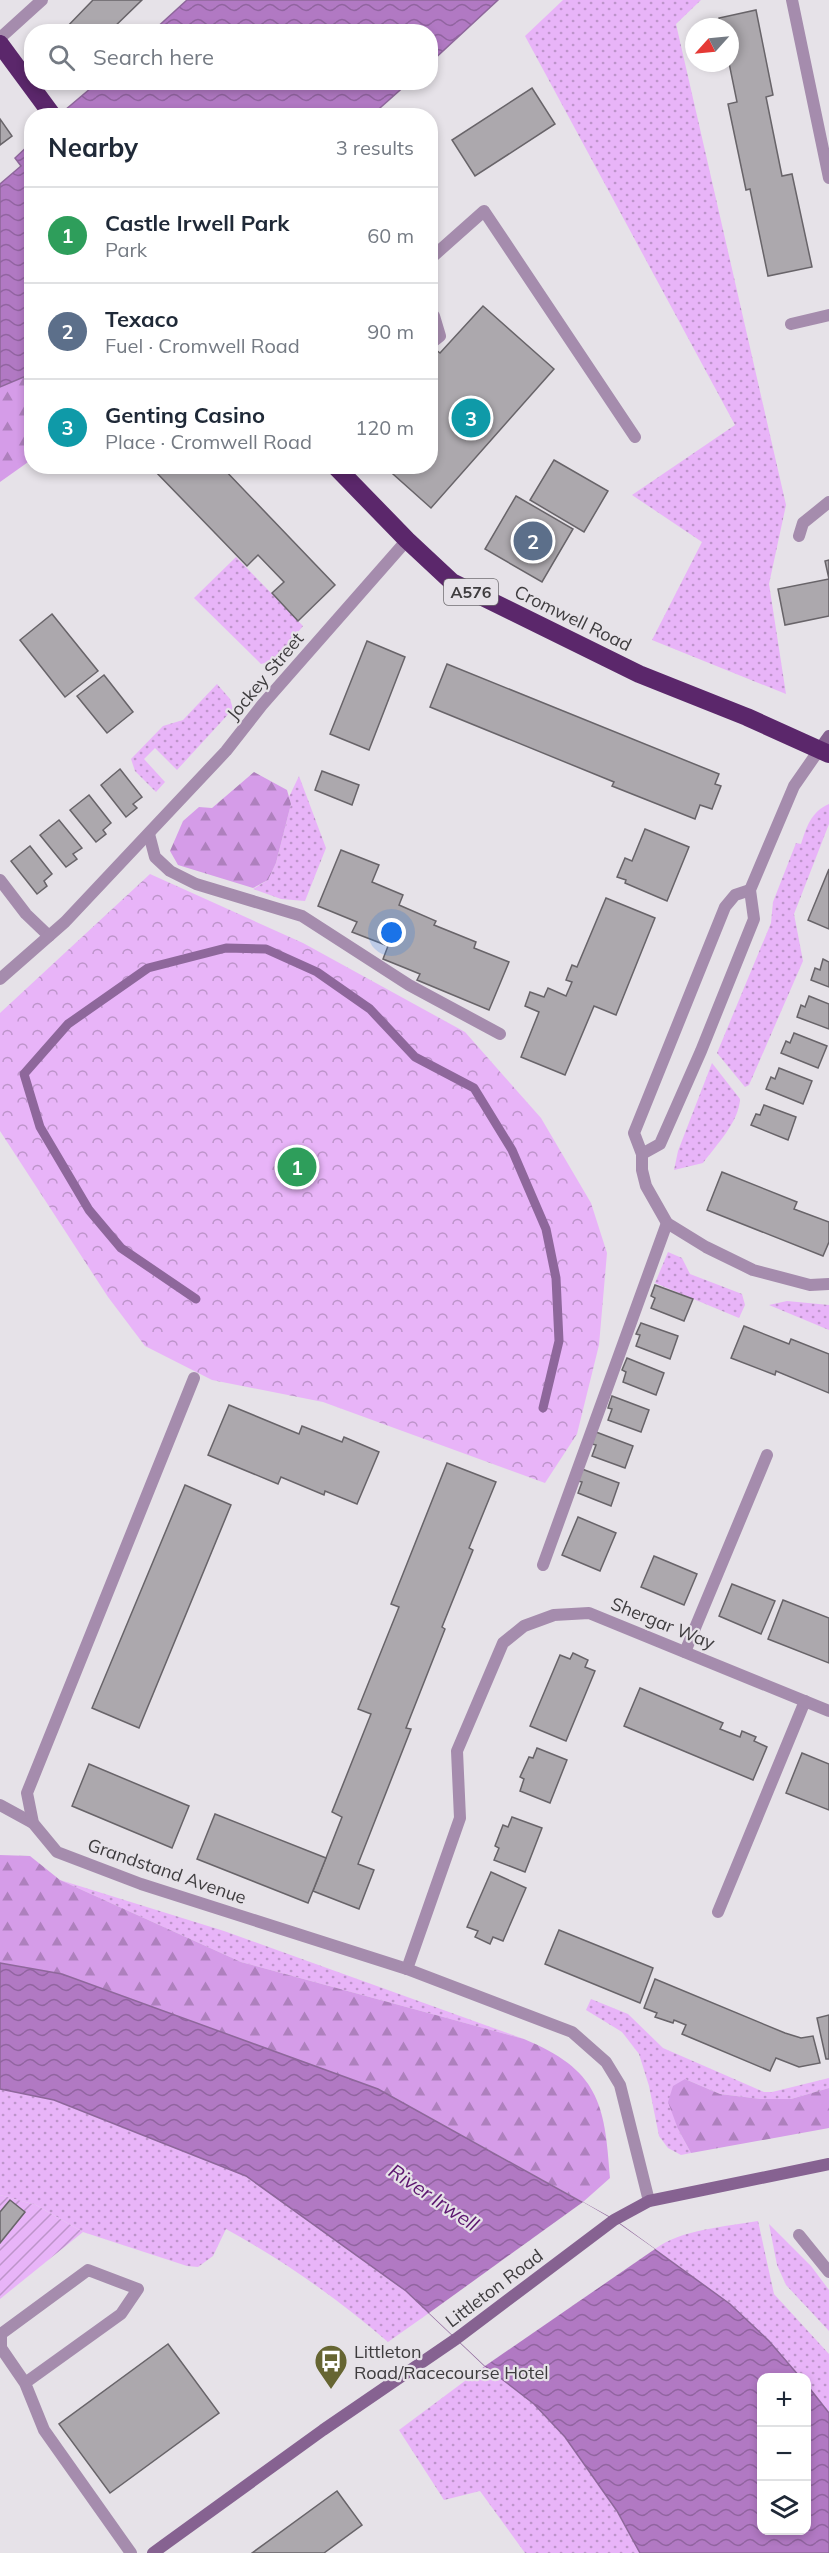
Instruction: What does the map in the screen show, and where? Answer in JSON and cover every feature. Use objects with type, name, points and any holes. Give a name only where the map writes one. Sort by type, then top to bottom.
[{"type":"highway","points":[[0,44],[24,77]]},
{"type":"highway","points":[[34,90],[47,108]]},
{"type":"highway","name":"Cromwell Road","points":[[343,474],[406,540],[452,582],[639,674],[826,747]]},
{"type":"street","points":[[0,38],[42,0]]},
{"type":"street","points":[[792,0],[829,178]]},
{"type":"street","points":[[438,252],[484,211],[635,437]]},
{"type":"street","points":[[791,324],[829,315]]},
{"type":"street","points":[[799,536],[803,523],[829,502]]},
{"type":"street","name":"Jockey Street","points":[[0,979],[50,936],[150,834],[226,751],[262,705],[406,540]]},
{"type":"street","points":[[642,1154],[660,1144],[701,1051],[754,919],[750,890],[794,786],[826,747]]},
{"type":"street","points":[[150,834],[155,857],[170,871],[196,885],[302,916],[409,985],[500,1034]]},
{"type":"street","points":[[0,880],[26,914],[50,936]]},
{"type":"street","points":[[750,890],[735,895],[725,907],[634,1133],[642,1154],[645,1186],[667,1223],[705,1247],[753,1270],[810,1285],[829,1284]]},
{"type":"street","points":[[543,1565],[667,1223]]},
{"type":"street","name":"Grandstand Avenue","points":[[194,1377],[27,1793],[33,1823],[57,1852],[141,1884],[407,1969],[572,2032],[598,2054],[614,2072],[620,2085],[636,2158],[649,2201]]},
{"type":"street","points":[[685,1652],[767,1455]]},
{"type":"street","name":"Shergar Way","points":[[407,1969],[460,1818],[457,1751],[503,1643],[524,1626],[554,1615],[588,1613],[829,1711]]},
{"type":"street","points":[[717,1912],[805,1701]]},
{"type":"street","points":[[0,1805],[33,1823]]},
{"type":"street","name":"Littleton Road","points":[[153,2553],[323,2430],[456,2338],[614,2220],[649,2201],[829,2164]]},
{"type":"street","points":[[800,2235],[829,2271]]},
{"type":"street","points":[[25,2383],[121,2314],[138,2289],[88,2270],[1,2334],[1,2348],[25,2383],[44,2430],[131,2553]]},
{"type":"green space","points":[[563,0],[701,0],[676,24],[685,72],[687,72],[786,505],[769,584],[786,694],[652,640],[702,542],[632,495],[735,425],[525,36]]},
{"type":"green space","points":[[24,377],[24,465],[0,482],[0,387]]},
{"type":"green space","points":[[236,557],[303,626],[275,660],[261,664],[194,598]]},
{"type":"green space","points":[[217,684],[230,699],[233,709],[177,770],[155,748],[144,759],[165,782],[156,792],[135,771],[131,759],[163,726],[183,720]]},
{"type":"green space","points":[[254,772],[287,790],[291,804],[276,863],[268,880],[253,888],[178,865],[170,851],[183,821],[199,807],[212,808]]},
{"type":"green space","points":[[299,776],[326,848],[305,901],[281,899],[253,889],[268,880],[276,863],[291,804],[289,797]]},
{"type":"green space","points":[[829,804],[829,824],[794,914],[803,961],[749,1085],[745,1087],[717,1053],[771,923],[773,902],[796,843],[801,844],[814,815]]},
{"type":"green space","points":[[150,874],[303,943],[465,1032],[541,1118],[591,1203],[607,1253],[599,1345],[577,1434],[545,1483],[323,1402],[212,1380],[145,1346],[108,1297],[0,1131],[0,1013]]},
{"type":"green space","points":[[712,1063],[740,1099],[739,1108],[726,1133],[703,1163],[674,1170],[678,1151]]},
{"type":"green space","points":[[668,1252],[682,1258],[690,1274],[742,1294],[745,1305],[739,1318],[655,1283]]},
{"type":"green space","points":[[787,1301],[829,1305],[829,1330],[769,1305]]},
{"type":"green space","points":[[0,1855],[30,1856],[60,1880],[241,1962],[524,2039],[549,2051],[568,2063],[593,2092],[605,2129],[610,2178],[583,2202],[378,2089],[62,1974],[0,1963]]},
{"type":"green space","points":[[60,1880],[224,1931],[524,2039],[241,1962]]},
{"type":"green space","points":[[591,1999],[628,2014],[663,2048],[764,2092],[829,2078],[829,2088],[791,2099],[761,2099],[720,2094],[685,2079],[678,2129],[691,2153],[681,2155],[668,2148],[659,2136],[649,2086],[639,2054],[622,2032],[586,2010]]},
{"type":"green space","points":[[685,2079],[720,2094],[761,2099],[791,2099],[829,2088],[829,2128],[691,2153],[678,2129],[668,2102],[673,2086]]},
{"type":"green space","points":[[0,2089],[54,2100],[246,2176],[406,2291],[429,2313],[388,2342],[310,2281],[226,2229],[213,2256],[198,2267],[187,2266],[83,2232],[36,2205],[0,2195]]},
{"type":"green space","points":[[0,2195],[36,2205],[83,2232],[0,2299]]},
{"type":"green space","points":[[758,2221],[774,2294],[829,2354],[829,2413],[811,2390],[811,2373],[797,2373],[769,2341],[730,2304],[655,2249],[678,2237],[718,2227]]},
{"type":"green space","points":[[769,2224],[811,2266],[829,2290],[829,2331],[786,2285],[777,2265]]},
{"type":"green space","points":[[485,2366],[533,2403],[565,2436],[606,2493],[640,2553],[525,2553],[480,2491],[444,2500],[399,2430]]},
{"type":"water","points":[[187,0],[498,0],[438,56],[438,24],[161,24]]},
{"type":"water","points":[[89,90],[400,90],[380,108],[67,108]]},
{"type":"water","points":[[24,150],[24,377],[0,387],[0,184],[21,166],[15,158]]},
{"type":"water","name":"River Irwell","points":[[0,1963],[62,1974],[378,2089],[614,2220],[730,2304],[769,2341],[797,2373],[757,2373],[757,2535],[811,2535],[811,2390],[829,2413],[829,2553],[640,2553],[617,2511],[565,2437],[534,2404],[485,2366],[406,2291],[246,2176],[54,2100],[0,2089]]},
{"type":"pier","points":[[583,2202],[614,2220],[655,2249],[485,2366],[429,2313]]},
{"type":"building","points":[[93,0],[142,0],[117,24],[70,24]]},
{"type":"building","points":[[756,10],[773,95],[766,97],[782,176],[792,174],[812,267],[768,276],[750,189],[746,190],[728,104],[737,102],[731,72],[739,72],[739,18],[719,18]]},
{"type":"building","points":[[532,88],[555,124],[475,176],[452,140]]},
{"type":"building","points":[[0,119],[12,136],[0,145]]},
{"type":"building","points":[[483,306],[554,369],[431,508],[393,474],[438,474],[438,351],[440,353]]},
{"type":"building","points":[[554,460],[608,491],[584,532],[530,500]]},
{"type":"building","points":[[158,474],[229,474],[335,585],[298,621],[272,593],[284,582],[258,555],[247,566]]},
{"type":"building","points":[[516,496],[573,529],[542,582],[485,549]]},
{"type":"building","points":[[829,560],[829,579],[825,561]]},
{"type":"building","points":[[829,579],[829,616],[785,625],[778,589]]},
{"type":"building","points":[[52,614],[98,671],[65,697],[20,640]]},
{"type":"building","points":[[367,641],[405,657],[369,750],[330,734]]},
{"type":"building","points":[[447,664],[719,774],[715,784],[721,786],[712,809],[700,805],[695,819],[612,786],[614,782],[430,707]]},
{"type":"building","points":[[104,675],[133,712],[107,733],[77,696]]},
{"type":"building","points":[[120,769],[142,797],[133,804],[137,808],[126,817],[101,785]]},
{"type":"building","points":[[322,771],[359,785],[352,805],[315,790]]},
{"type":"building","points":[[89,795],[111,823],[103,830],[106,834],[96,842],[70,810]]},
{"type":"building","points":[[59,820],[82,848],[73,854],[77,859],[66,867],[40,835]]},
{"type":"building","points":[[645,829],[689,847],[667,901],[625,883],[626,880],[617,877],[625,858],[632,861]]},
{"type":"building","points":[[30,846],[52,874],[44,881],[47,886],[37,894],[11,861]]},
{"type":"building","points":[[341,850],[379,865],[372,882],[403,895],[399,905],[436,921],[434,925],[476,942],[474,948],[509,962],[489,1010],[417,980],[420,974],[383,959],[388,946],[352,932],[357,922],[318,906]]},
{"type":"building","points":[[829,869],[829,929],[808,920]]},
{"type":"building","points":[[606,898],[655,918],[616,1015],[594,1006],[565,1075],[521,1057],[539,1012],[525,1006],[530,992],[544,997],[548,988],[566,996],[572,982],[566,980],[572,965],[577,967]]},
{"type":"building","points":[[823,959],[829,962],[829,987],[811,980],[815,968],[820,970]]},
{"type":"building","points":[[809,996],[829,1004],[829,1029],[797,1017],[801,1005],[805,1007]]},
{"type":"building","points":[[794,1033],[827,1046],[818,1068],[781,1053],[786,1041],[790,1043]]},
{"type":"building","points":[[779,1068],[812,1081],[803,1104],[766,1089],[771,1077],[775,1079]]},
{"type":"building","points":[[764,1105],[796,1117],[788,1140],[751,1125],[756,1114],[760,1115]]},
{"type":"building","points":[[722,1172],[797,1202],[794,1209],[829,1222],[829,1242],[823,1256],[707,1210]]},
{"type":"building","points":[[655,1285],[693,1299],[684,1321],[651,1308],[655,1298],[651,1296]]},
{"type":"building","points":[[641,1323],[678,1336],[670,1359],[636,1346],[640,1335],[636,1334]]},
{"type":"building","points":[[744,1326],[789,1344],[791,1339],[829,1354],[829,1393],[776,1371],[775,1375],[731,1358]]},
{"type":"building","points":[[627,1358],[664,1373],[656,1395],[623,1382],[626,1372],[622,1370]]},
{"type":"building","points":[[612,1396],[649,1410],[641,1432],[608,1420],[612,1409],[608,1408]]},
{"type":"building","points":[[229,1405],[299,1434],[302,1426],[342,1442],[344,1437],[379,1452],[357,1504],[325,1491],[324,1495],[281,1477],[278,1484],[208,1455]]},
{"type":"building","points":[[596,1432],[633,1446],[625,1468],[592,1456],[596,1445],[592,1444]]},
{"type":"building","points":[[447,1463],[496,1482],[469,1548],[473,1550],[442,1627],[445,1629],[406,1728],[411,1729],[358,1864],[374,1870],[359,1909],[313,1891],[342,1817],[332,1812],[371,1714],[358,1709],[399,1607],[391,1604]]},
{"type":"building","points":[[582,1469],[619,1483],[611,1506],[578,1493],[582,1482],[578,1481]]},
{"type":"building","points":[[185,1485],[231,1505],[139,1728],[92,1708]]},
{"type":"building","points":[[578,1517],[616,1533],[600,1571],[562,1555]]},
{"type":"building","points":[[654,1556],[697,1574],[684,1605],[641,1587]]},
{"type":"building","points":[[732,1584],[775,1601],[761,1634],[719,1616]]},
{"type":"building","points":[[783,1600],[829,1618],[829,1663],[768,1639]]},
{"type":"building","points":[[573,1653],[588,1660],[585,1667],[595,1671],[566,1741],[530,1726],[560,1655],[570,1659]]},
{"type":"building","points":[[640,1688],[723,1723],[720,1729],[740,1737],[742,1731],[756,1737],[754,1741],[767,1747],[753,1780],[624,1726]]},
{"type":"building","points":[[537,1748],[567,1760],[550,1803],[520,1791],[524,1779],[520,1777],[529,1757],[533,1758]]},
{"type":"building","points":[[802,1753],[829,1764],[829,1810],[786,1793]]},
{"type":"building","points":[[89,1764],[189,1806],[172,1848],[72,1806]]},
{"type":"building","points":[[215,1814],[326,1858],[308,1903],[197,1859]]},
{"type":"building","points":[[512,1817],[542,1828],[525,1872],[494,1860],[499,1848],[495,1846],[503,1825],[508,1827]]},
{"type":"building","points":[[491,1872],[526,1888],[503,1941],[493,1937],[490,1944],[475,1937],[478,1931],[467,1927]]},
{"type":"building","points":[[559,1930],[653,1968],[640,2003],[545,1964]]},
{"type":"building","points":[[655,1979],[785,2033],[801,2038],[813,2036],[820,2063],[799,2067],[776,2058],[770,2071],[682,2034],[686,2025],[674,2020],[673,2023],[655,2017],[657,2013],[644,2008]]},
{"type":"building","points":[[829,2015],[829,2059],[826,2059],[817,2018]]},
{"type":"building","points":[[10,2200],[25,2212],[0,2243],[0,2212]]},
{"type":"building","points":[[168,2344],[219,2413],[110,2493],[59,2424]]},
{"type":"building","points":[[337,2491],[362,2525],[324,2553],[252,2553]]},
{"type":"waterway","points":[[196,1299],[121,1248],[89,1210],[40,1127],[24,1074],[68,1024],[148,968],[226,948],[266,949],[317,972],[370,1009],[415,1057],[474,1088],[512,1150],[546,1229],[556,1278],[559,1341],[543,1408]]},
{"type":"place","name":"Genting Casino","points":[[471,418]]},
{"type":"place","name":"Texaco","points":[[533,541]]},
{"type":"place","name":"Castle Irwell Park","points":[[297,1167]]},
{"type":"place","name":"Littleton Road/Racecourse Hotel","points":[[331,2390]]}]
